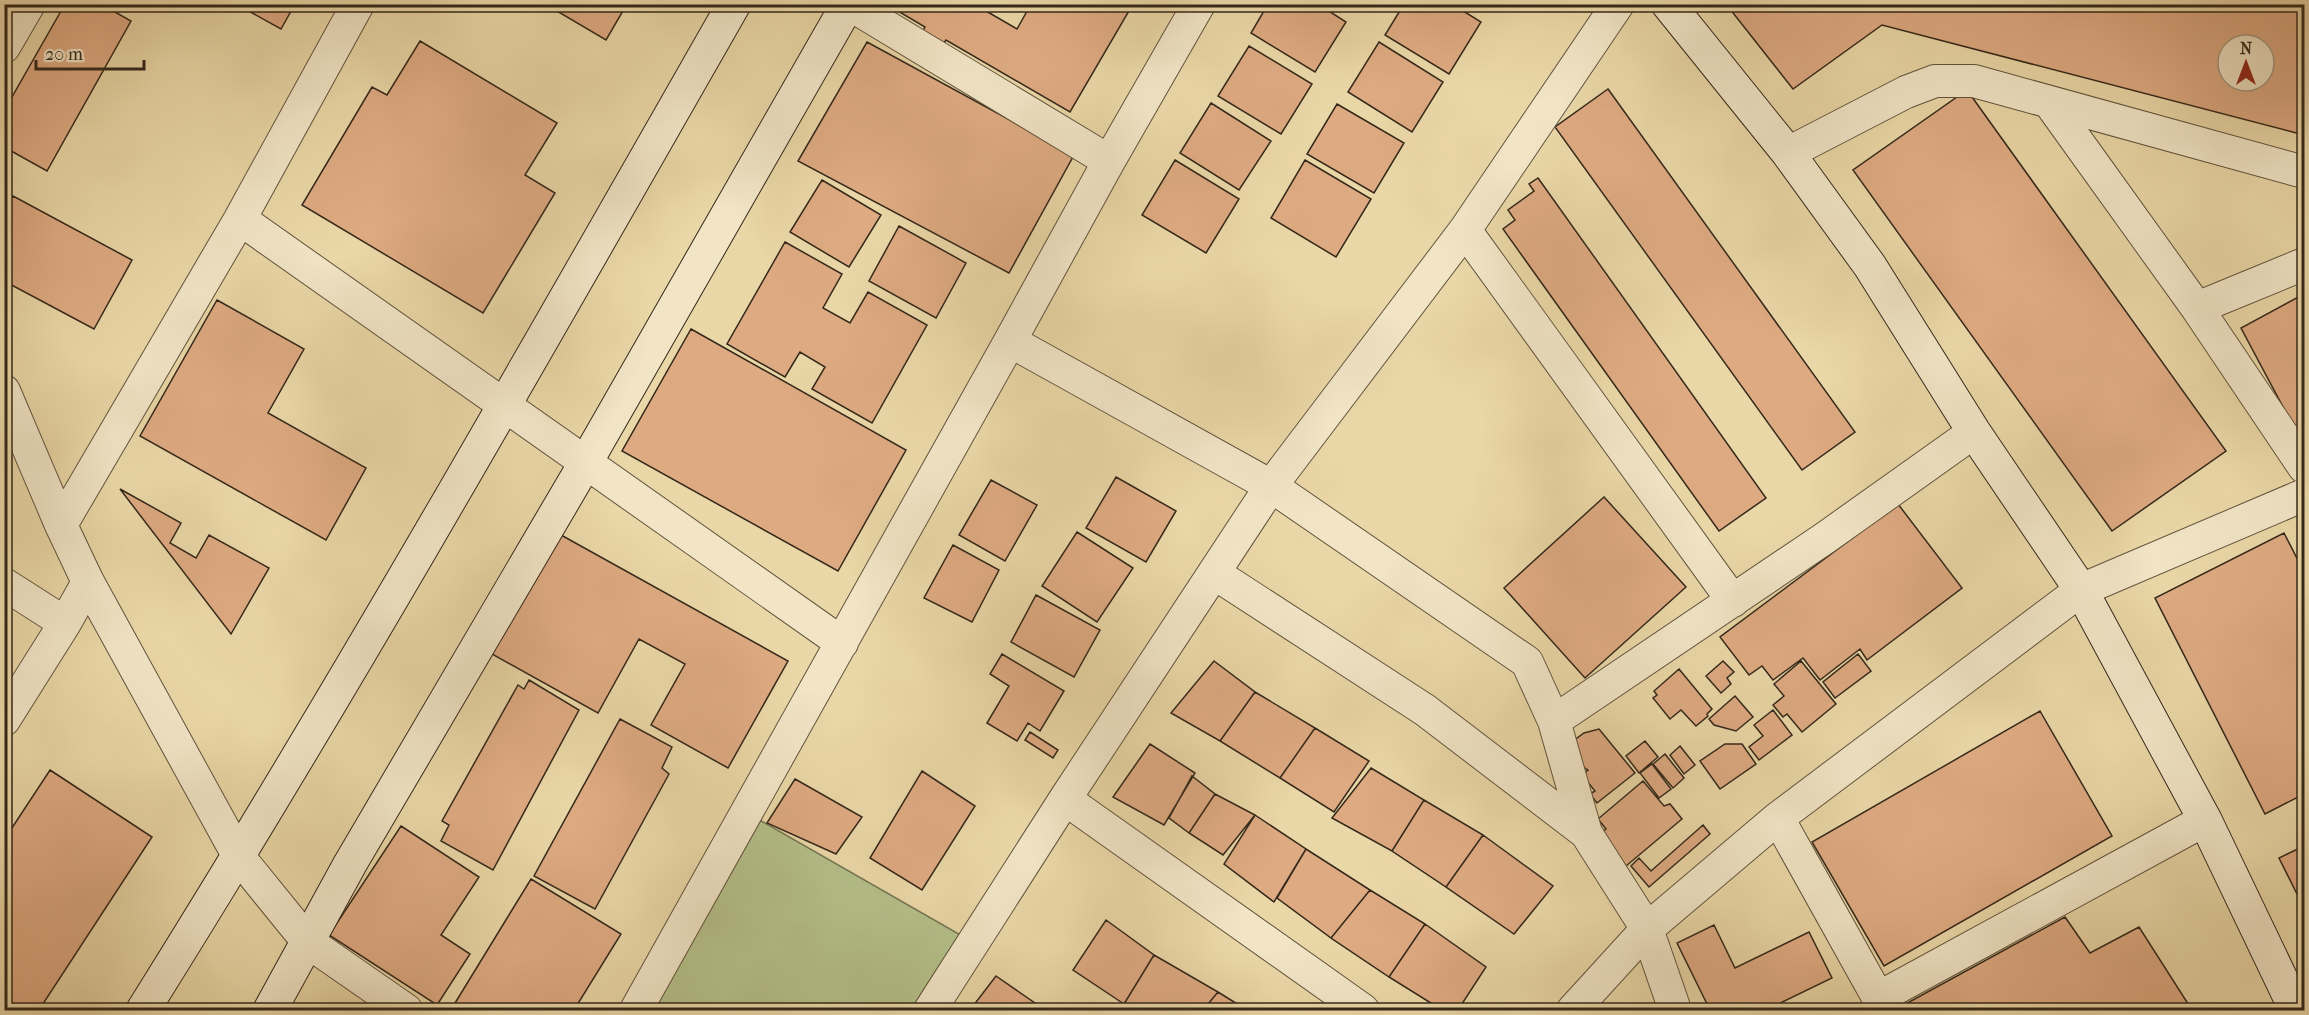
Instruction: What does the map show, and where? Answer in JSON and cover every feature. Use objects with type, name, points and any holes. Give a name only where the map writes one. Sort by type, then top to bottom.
[{"type":"main road","points":[[143,1011],[239,857],[505,405],[734,4]]},
{"type":"main road","points":[[270,1011],[350,864],[586,462],[849,4]]},
{"type":"main road","points":[[1668,4],[1788,153],[1870,266],[1974,432],[2081,590],[2205,820],[2297,1009]]},
{"type":"street","points":[[4,46],[29,4]]},
{"type":"street","points":[[60,525],[240,219],[358,4]]},
{"type":"street","points":[[849,4],[1109,161]]},
{"type":"street","points":[[636,1011],[1109,161],[1199,4]]},
{"type":"street","points":[[930,1011],[1065,799],[1271,486],[1465,230],[1618,4]]},
{"type":"street","points":[[1788,153],[1906,92],[1935,81],[1974,81],[2304,172]]},
{"type":"street","points":[[2049,102],[2196,308],[2304,467]]},
{"type":"street","points":[[240,219],[842,643]]},
{"type":"street","points":[[1465,230],[1733,601]]},
{"type":"street","points":[[2196,308],[2304,264]]},
{"type":"street","points":[[1010,341],[1271,486],[1527,662],[1554,721],[1586,833],[1647,929],[1675,1011]]},
{"type":"street","points":[[4,391],[60,525],[88,582],[239,857],[308,942],[406,1011]]},
{"type":"street","points":[[1554,721],[1733,601],[1974,432]]},
{"type":"street","points":[[1573,1011],[1647,929],[1778,818],[2081,590],[2304,495]]},
{"type":"street","points":[[1214,573],[1425,710],[1586,833]]},
{"type":"street","points":[[4,720],[88,582]]},
{"type":"street","points":[[4,584],[65,623]]},
{"type":"street","points":[[1065,799],[1363,1011]]},
{"type":"street","points":[[1778,818],[1881,1004],[2205,820]]},
{"type":"green space","points":[[756,818],[964,937],[915,1010],[651,1010]]},
{"type":"building","points":[[65,4],[101,4],[131,21],[47,171],[4,147],[4,111]]},
{"type":"building","points":[[236,4],[295,4],[281,29]]},
{"type":"building","points":[[545,4],[627,4],[606,40]]},
{"type":"building","points":[[974,4],[1017,29],[1031,4],[1133,4],[1070,112],[946,40],[942,46],[921,34],[925,27],[893,8],[888,15],[871,5]]},
{"type":"building","points":[[1268,4],[1318,4],[1346,22],[1315,72],[1251,33]]},
{"type":"building","points":[[1404,4],[1452,4],[1481,22],[1449,74],[1385,35]]},
{"type":"building","points":[[1726,4],[2271,4],[2304,14],[2304,135],[1882,25],[1793,89]]},
{"type":"building","points":[[420,41],[557,123],[525,175],[555,193],[483,313],[302,205],[372,87],[387,95]]},
{"type":"building","points":[[867,42],[1074,155],[1009,273],[798,161]]},
{"type":"building","points":[[1379,42],[1443,82],[1412,132],[1348,92]]},
{"type":"building","points":[[1249,46],[1312,84],[1281,134],[1218,96]]},
{"type":"building","points":[[1608,89],[1855,432],[1802,470],[1555,127]]},
{"type":"building","points":[[1967,90],[2226,451],[2112,531],[1853,170]]},
{"type":"building","points":[[1211,103],[1271,141],[1239,190],[1180,153]]},
{"type":"building","points":[[1337,104],[1404,143],[1374,193],[1307,154]]},
{"type":"building","points":[[1175,160],[1239,199],[1206,253],[1142,215]]},
{"type":"building","points":[[1305,160],[1371,199],[1336,257],[1271,218]]},
{"type":"building","points":[[1538,178],[1766,498],[1719,531],[1503,229],[1515,220],[1508,210],[1534,191],[1529,184]]},
{"type":"building","points":[[822,180],[881,215],[849,267],[790,232]]},
{"type":"building","points":[[13,196],[132,260],[94,329],[4,281],[4,212]]},
{"type":"building","points":[[899,226],[966,263],[936,318],[869,281]]},
{"type":"building","points":[[785,242],[842,274],[823,308],[850,323],[868,292],[927,325],[872,423],[812,389],[825,367],[800,352],[785,377],[727,344]]},
{"type":"building","points":[[2304,294],[2304,436],[2300,439],[2241,328]]},
{"type":"building","points":[[217,300],[304,349],[268,413],[366,468],[326,540],[140,436]]},
{"type":"building","points":[[691,329],[906,450],[838,571],[622,451]]},
{"type":"building","points":[[1116,477],[1176,511],[1146,562],[1086,528]]},
{"type":"building","points":[[991,480],[1037,505],[1005,561],[959,535]]},
{"type":"building","points":[[120,489],[181,523],[170,543],[196,558],[209,535],[269,568],[231,634]]},
{"type":"building","points":[[1604,497],[1686,587],[1585,678],[1504,588]]},
{"type":"building","points":[[1898,504],[1962,588],[1867,660],[1860,649],[1820,680],[1803,658],[1773,680],[1762,666],[1749,675],[1720,637]]},
{"type":"building","points":[[552,530],[788,661],[728,768],[651,725],[685,664],[639,639],[598,713],[492,654]]},
{"type":"building","points":[[1077,532],[1133,568],[1097,622],[1042,586]]},
{"type":"building","points":[[2284,533],[2304,572],[2304,794],[2265,814],[2155,598]]},
{"type":"building","points":[[953,545],[999,570],[972,622],[924,598]]},
{"type":"building","points":[[1036,595],[1100,630],[1074,677],[1011,642]]},
{"type":"building","points":[[1002,654],[1064,691],[1040,731],[1028,723],[1017,741],[987,723],[1009,686],[990,674]]},
{"type":"building","points":[[1858,654],[1871,671],[1835,698],[1823,682]]},
{"type":"building","points":[[1214,661],[1255,692],[1220,741],[1171,713]]},
{"type":"building","points":[[1723,661],[1734,672],[1727,678],[1731,684],[1721,693],[1706,676]]},
{"type":"building","points":[[1801,661],[1836,704],[1802,732],[1787,714],[1783,717],[1773,705],[1784,696],[1774,684]]},
{"type":"building","points":[[1679,669],[1712,709],[1707,714],[1708,716],[1696,726],[1681,710],[1670,719],[1653,698],[1657,695],[1654,691]]},
{"type":"building","points":[[529,680],[579,710],[493,870],[441,841],[449,825],[442,821],[518,685],[524,689]]},
{"type":"building","points":[[1255,692],[1315,728],[1280,778],[1220,741]]},
{"type":"building","points":[[1735,696],[1753,717],[1736,731],[1714,725],[1709,719]]},
{"type":"building","points":[[1773,710],[1792,735],[1759,760],[1749,747],[1763,736],[1754,725]]},
{"type":"building","points":[[2040,711],[2112,836],[1884,966],[1812,842]]},
{"type":"building","points":[[620,719],[672,747],[662,768],[669,774],[595,909],[534,876]]},
{"type":"building","points":[[1315,728],[1369,761],[1334,812],[1280,778]]},
{"type":"building","points":[[1599,729],[1635,773],[1597,803],[1590,794],[1595,791],[1582,775],[1588,770],[1578,764],[1569,744],[1584,733]]},
{"type":"building","points":[[1030,732],[1058,750],[1053,758],[1025,740]]},
{"type":"building","points":[[1645,741],[1658,757],[1639,773],[1626,756]]},
{"type":"building","points":[[1150,744],[1195,773],[1164,825],[1113,797]]},
{"type":"building","points":[[1725,744],[1742,744],[1756,764],[1720,789],[1700,761]]},
{"type":"building","points":[[1680,746],[1695,765],[1684,774],[1670,755]]},
{"type":"building","points":[[1665,754],[1684,778],[1673,788],[1653,764]]},
{"type":"building","points":[[1652,764],[1671,789],[1659,798],[1640,773]]},
{"type":"building","points":[[1371,768],[1424,800],[1392,851],[1332,818]]},
{"type":"building","points":[[50,770],[152,837],[39,1010],[4,1010],[4,840]]},
{"type":"building","points":[[922,771],[975,806],[922,890],[870,858]]},
{"type":"building","points":[[1192,776],[1215,794],[1189,833],[1169,818]]},
{"type":"building","points":[[795,779],[862,817],[836,854],[767,823]]},
{"type":"building","points":[[1643,781],[1664,806],[1670,804],[1682,819],[1626,866],[1600,834],[1606,829],[1598,819]]},
{"type":"building","points":[[1215,794],[1255,815],[1223,855],[1189,833]]},
{"type":"building","points":[[1424,800],[1483,835],[1446,887],[1392,851]]},
{"type":"building","points":[[1255,815],[1306,849],[1274,902],[1224,864]]},
{"type":"building","points":[[1703,825],[1710,834],[1649,887],[1631,866],[1639,858],[1651,871]]},
{"type":"building","points":[[401,826],[479,877],[441,935],[470,954],[437,1005],[329,935]]},
{"type":"building","points":[[1483,835],[1553,886],[1514,934],[1446,887]]},
{"type":"building","points":[[2304,846],[2304,908],[2279,858]]},
{"type":"building","points":[[1306,849],[1370,890],[1331,938],[1277,898]]},
{"type":"building","points":[[531,879],[621,934],[574,1010],[457,1010],[452,1008]]},
{"type":"building","points":[[1370,890],[1425,924],[1389,977],[1331,938]]},
{"type":"building","points":[[2065,917],[2090,953],[2139,927],[2192,1010],[1902,1010],[1900,1007]]},
{"type":"building","points":[[1106,920],[1154,955],[1124,1004],[1073,970]]},
{"type":"building","points":[[1425,924],[1486,967],[1458,1010],[1442,1010],[1389,977]]},
{"type":"building","points":[[1714,925],[1735,968],[1809,932],[1832,978],[1766,1010],[1710,1010],[1677,943]]},
{"type":"building","points":[[1154,955],[1218,992],[1203,1010],[1133,1010],[1124,1004]]},
{"type":"building","points":[[996,976],[1045,1010],[970,1010]]},
{"type":"building","points":[[1218,992],[1247,1010],[1203,1010]]}]
